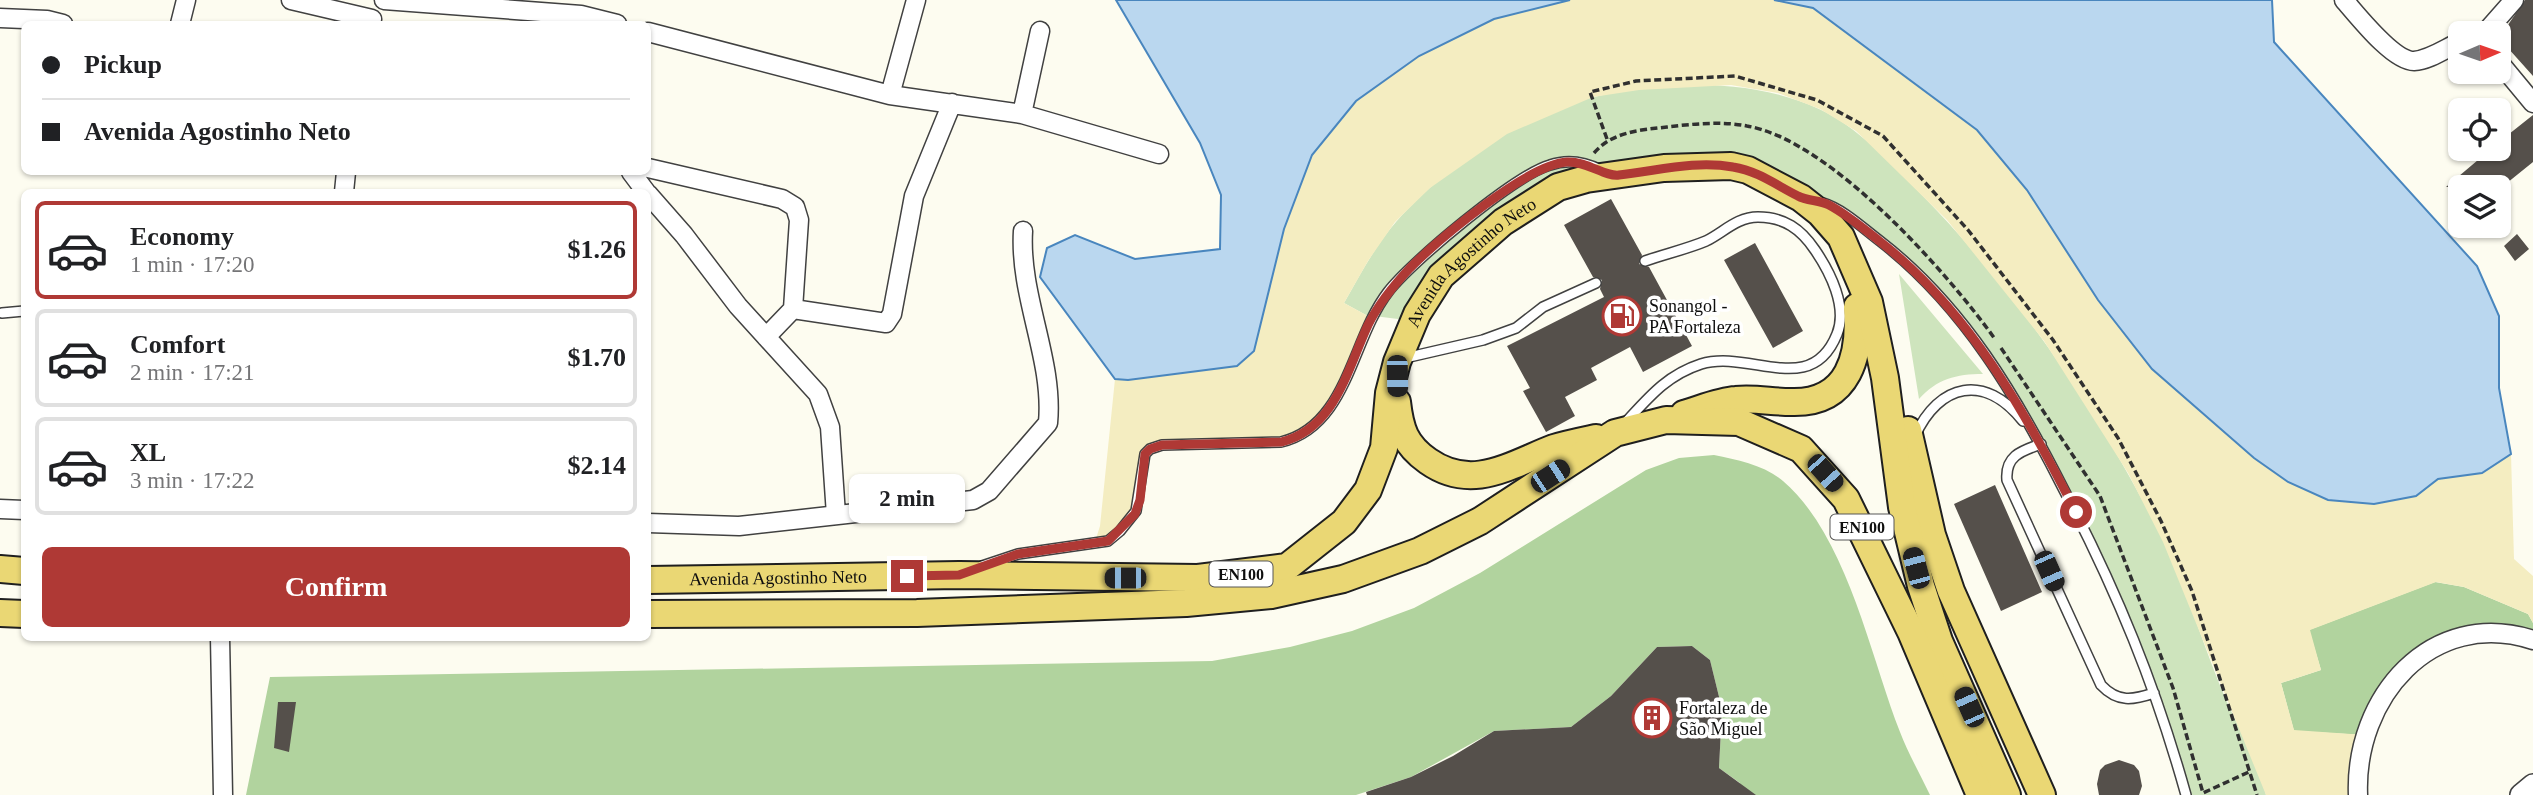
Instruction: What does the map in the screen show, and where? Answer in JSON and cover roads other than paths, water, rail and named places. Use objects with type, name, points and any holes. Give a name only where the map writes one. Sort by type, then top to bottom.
[{"type":"main road","name":"Avenida Agostinho Neto","points":[[651,580],[959,575],[1198,578],[1287,567],[1344,522],[1368,490],[1384,448],[1389,393],[1397,360],[1417,314],[1441,276],[1503,222],[1558,187],[1586,179],[1686,166],[1731,166],[1748,170],[1801,198],[1820,213],[1841,237],[1869,302],[1888,391],[1902,507],[1921,586],[1940,641],[2007,795]]},
{"type":"main road","points":[[1666,420],[1728,400],[1812,400],[1836,388],[1853,368],[1859,328],[1841,237]]},
{"type":"main road","points":[[1841,237],[1864,264],[1878,301],[1932,535],[1951,591],[2042,795]]},
{"type":"main road","points":[[1397,360],[1398,405],[1404,439],[1416,453],[1443,472],[1467,477],[1500,471],[1556,447],[1615,433]]},
{"type":"main road","name":"Avenida Agostinho Neto","points":[[651,614],[917,612],[1186,603],[1271,595],[1343,579],[1420,551],[1479,521],[1615,433],[1666,420],[1739,422],[1801,449],[1836,485],[1860,522],[1980,795]]},
{"type":"main road","points":[[0,569],[21,571]]},
{"type":"main road","points":[[0,613],[21,614]]},
{"type":"street","points":[[181,21],[186,0]]},
{"type":"street","points":[[291,0],[367,21]]},
{"type":"street","points":[[371,21],[375,0]]},
{"type":"street","points":[[384,0],[586,14],[608,21]]},
{"type":"street","points":[[890,95],[916,0]]},
{"type":"street","points":[[2344,0],[2400,58],[2413,61],[2448,48]]},
{"type":"street","points":[[2496,21],[2514,0]]},
{"type":"street","points":[[0,18],[42,21]]},
{"type":"street","points":[[1022,114],[1040,31]]},
{"type":"street","points":[[651,34],[890,95],[1022,114],[1159,154]]},
{"type":"street","points":[[2511,76],[2533,103]]},
{"type":"street","points":[[793,309],[886,323],[892,314],[914,196],[952,103]]},
{"type":"street","points":[[651,169],[782,199],[794,207],[799,220],[793,309],[766,337]]},
{"type":"street","points":[[633,175],[644,189]]},
{"type":"street","points":[[651,198],[766,337],[818,394],[830,427],[836,515]]},
{"type":"street","points":[[651,523],[738,526],[973,500],[989,491],[1048,423],[1046,384],[1024,278],[1023,231]]},
{"type":"street","points":[[0,509],[21,510]]},
{"type":"street","points":[[2358,795],[2358,760],[2374,708],[2389,686],[2412,664],[2437,647],[2466,635],[2493,633],[2533,640]]},
{"type":"street","points":[[220,641],[223,795]]},
{"type":"street","points":[[2521,795],[2533,785]]},
{"type":"lane","points":[[959,575],[1018,554],[1108,541],[1135,514],[1140,500],[1145,454],[1150,449],[1162,445],[1281,442],[1298,438],[1313,428],[1331,406],[1370,322],[1388,293],[1431,250],[1518,182],[1549,165],[1586,163],[1615,176]]},
{"type":"lane","points":[[1801,198],[1828,204],[1895,253],[1924,280],[1979,344],[2041,444],[2111,581],[2154,693],[2186,795]]},
{"type":"lane","points":[[1615,433],[1663,382],[1687,370],[1720,361],[1744,361],[1786,369],[1814,365],[1829,352],[1841,326],[1834,284],[1825,265],[1804,235],[1789,223],[1769,217],[1749,217],[1706,240],[1645,261]]},
{"type":"lane","points":[[1397,360],[1483,340],[1517,328],[1543,307],[1596,283]]},
{"type":"lane","points":[[2,313],[21,311]]},
{"type":"lane","points":[[1912,444],[1924,417],[1935,403],[1950,395],[1981,391],[2018,415],[2041,444]]},
{"type":"lane","points":[[2041,444],[2018,453],[2010,460],[2007,480],[2101,685],[2111,695],[2123,699],[2154,693]]},
{"type":"water","points":[[1116,0],[1570,0],[1494,19],[1419,56],[1356,101],[1312,155],[1284,229],[1254,351],[1237,366],[1128,380],[1115,379],[1040,277],[1047,248],[1075,235],[1135,259],[1220,249],[1221,195],[1200,143]]},
{"type":"water","points":[[1774,0],[2272,0],[2274,42],[2448,234],[2448,238],[2452,238],[2477,266],[2499,316],[2499,388],[2511,454],[2482,473],[2438,479],[2416,496],[2374,504],[2328,500],[2288,482],[2254,458],[2152,369],[2098,300],[2027,190],[1977,130],[1813,8]]},
{"type":"place","name":"Sonangol - PA Fortaleza","points":[[1622,316]]},
{"type":"place","name":"Fortaleza de São Miguel","points":[[1652,718]]}]
